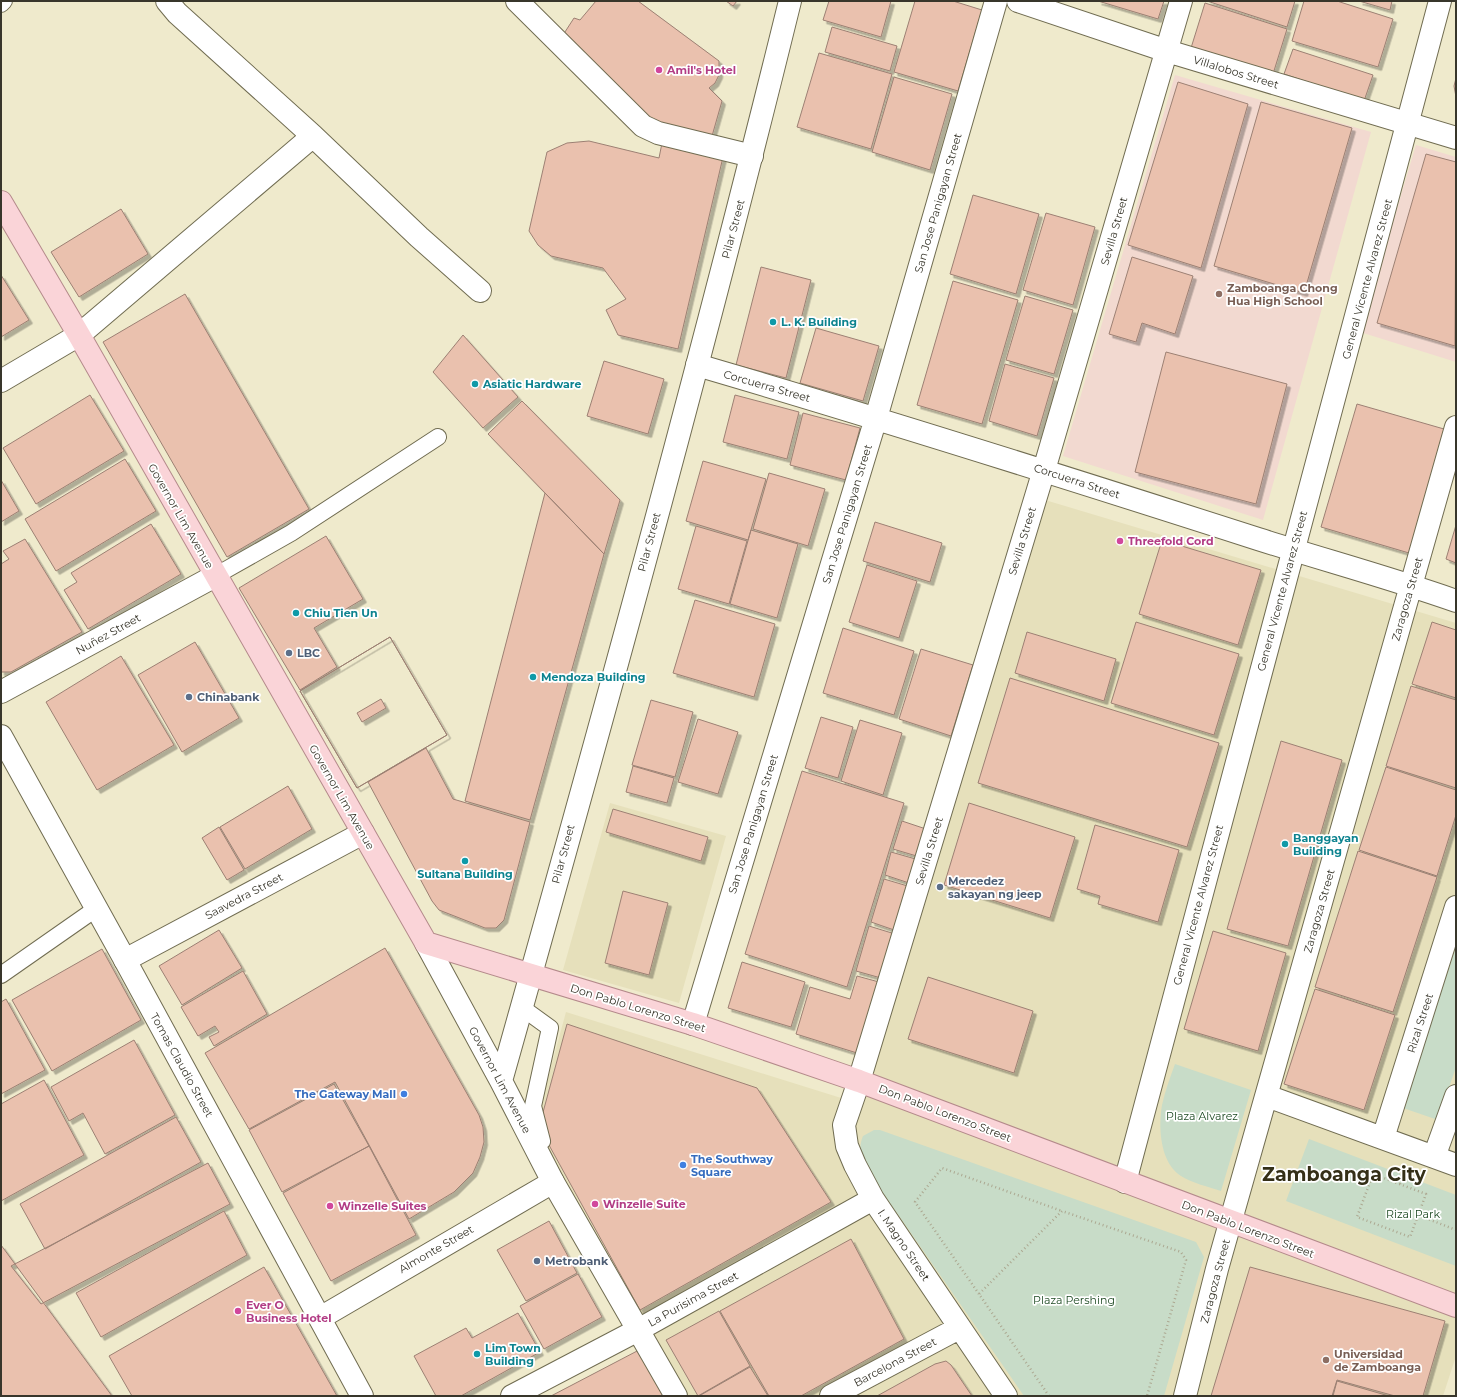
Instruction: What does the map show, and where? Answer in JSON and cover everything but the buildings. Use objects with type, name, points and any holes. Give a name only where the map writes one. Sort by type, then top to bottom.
[{"type":"main road","name":"Governor Lim Avenue","points":[[1,202],[79,335],[215,576],[426,943]]},
{"type":"main road","name":"Don Pablo Lorenzo Street","points":[[426,943],[693,1024],[859,1081],[1456,1306]]},
{"type":"street","points":[[168,1],[177,13],[313,136],[419,238],[480,291]]},
{"type":"street","points":[[517,1],[643,126],[658,133],[752,156]]},
{"type":"street","name":"Pilar Street","points":[[500,1081],[697,365],[752,156],[790,1]]},
{"type":"street","name":"San Jose Panigayan Street","points":[[693,1024],[876,418],[996,1]]},
{"type":"street","name":"Villalobos Street","points":[[1018,1],[1167,51],[1456,138]]},
{"type":"street","name":"Sevilla Street","points":[[859,1081],[1044,470],[1182,1]]},
{"type":"street","name":"General Vicente Alvarez Street","points":[[1125,1182],[1292,550],[1409,124],[1440,1]]},
{"type":"street","points":[[1,381],[79,335],[313,136]]},
{"type":"street","name":"Corcuerra Street","points":[[697,365],[1044,470],[1292,550],[1411,585],[1456,601]]},
{"type":"street","name":"Zaragoza Street","points":[[1185,1396],[1231,1222],[1456,427]]},
{"type":"street","name":"Nuñez Street","points":[[1,692],[215,576]]},
{"type":"street","name":"Tomas Claudio Street","points":[[1,736],[97,908],[362,1396]]},
{"type":"street","name":"Saavedra Street","points":[[125,960],[363,833]]},
{"type":"street","name":"Rizal Street","points":[[1383,1138],[1456,907]]},
{"type":"street","name":"Governor Lim Avenue","points":[[426,943],[553,1182],[676,1396]]},
{"type":"street","name":"I. Magno Street","points":[[859,1081],[844,1125],[847,1146],[873,1199],[1006,1396]]},
{"type":"street","points":[[1267,1096],[1456,1165]]},
{"type":"street","points":[[1434,1157],[1456,1096]]},
{"type":"street","name":"Almonte Street","points":[[320,1318],[553,1182]]},
{"type":"street","name":"La Purisima Street","points":[[512,1396],[638,1330],[873,1199]]},
{"type":"street","name":"Barcelona Street","points":[[831,1396],[959,1328]]},
{"type":"lane","points":[[1,4],[4,1]]},
{"type":"lane","points":[[215,576],[291,533],[438,436]]},
{"type":"lane","points":[[1,975],[97,908]]},
{"type":"lane","points":[[521,1007],[550,1028],[533,1106],[542,1141],[535,1146]]},
{"type":"path","points":[[1049,1396],[915,1202],[942,1168],[1181,1252],[1186,1260],[1147,1396]]},
{"type":"path","points":[[1400,1184],[1404,1171]]},
{"type":"path","points":[[1373,1174],[1400,1184],[1426,1194],[1410,1237],[1357,1217],[1373,1174]]},
{"type":"path","points":[[979,1294],[1062,1211]]},
{"type":"path","points":[[1418,1215],[1456,1230]]},
{"type":"shaded area","name":"Zamboanga Chong Hua High School","points":[[1175,75],[1371,132],[1263,520],[1063,456]]},
{"type":"shaded area","name":"Zamboanga Chong Hua High School","points":[[1416,145],[1456,157],[1456,362],[1360,332]]},
{"type":"shaded area","points":[[1045,500],[1456,623],[1456,1356],[1443,1396],[683,1396],[533,1133],[566,1012],[854,1102]]},
{"type":"shaded area","points":[[610,803],[726,836],[679,1003],[563,970]]},
{"type":"green space","points":[[1456,947],[1456,1067],[1438,1120],[1403,1108]]},
{"type":"green space","name":"Plaza Alvarez","points":[[1175,1064],[1251,1090],[1221,1191],[1195,1183],[1181,1176],[1174,1170],[1165,1154],[1162,1144],[1160,1124],[1162,1105]]},
{"type":"green space","name":"Plaza Pershing","points":[[874,1130],[880,1130],[1196,1242],[1204,1257],[1164,1396],[1024,1396],[865,1167],[862,1159],[861,1140],[863,1136]]},
{"type":"green space","name":"Rizal Park","points":[[1309,1139],[1456,1195],[1456,1266],[1286,1201]]},
{"type":"place","name":"Amil's Hotel","points":[[659,70]]},
{"type":"place","name":"Zamboanga Chong Hua High School","points":[[1219,294]]},
{"type":"place","name":"L. K. Building","points":[[773,322]]},
{"type":"place","name":"Asiatic Hardware","points":[[475,384]]},
{"type":"place","name":"Threefold Cord","points":[[1120,541]]},
{"type":"place","name":"Chiu Tien Un","points":[[296,613]]},
{"type":"place","name":"LBC","points":[[289,653]]},
{"type":"place","name":"Mendoza Building","points":[[533,677]]},
{"type":"place","name":"Chinabank","points":[[189,697]]},
{"type":"place","name":"Banggayan Building","points":[[1285,844]]},
{"type":"place","name":"Sultana Building","points":[[465,861]]},
{"type":"place","name":"Mercedez sakayan ng jeep","points":[[940,887]]},
{"type":"place","name":"The Gateway Mall","points":[[404,1094]]},
{"type":"place","name":"The Southway Square","points":[[683,1165]]},
{"type":"place","name":"Winzelle Suite","points":[[595,1204]]},
{"type":"place","name":"Winzelle Suites","points":[[330,1206]]},
{"type":"place","name":"Metrobank","points":[[537,1261]]},
{"type":"place","name":"Ever O Business Hotel","points":[[238,1311]]},
{"type":"place","name":"Lim Town Building","points":[[477,1354]]},
{"type":"place","name":"Universidad de Zamboanga","points":[[1326,1360]]},
{"type":"district","name":"Zamboanga City","points":[[1344,1174]]}]
